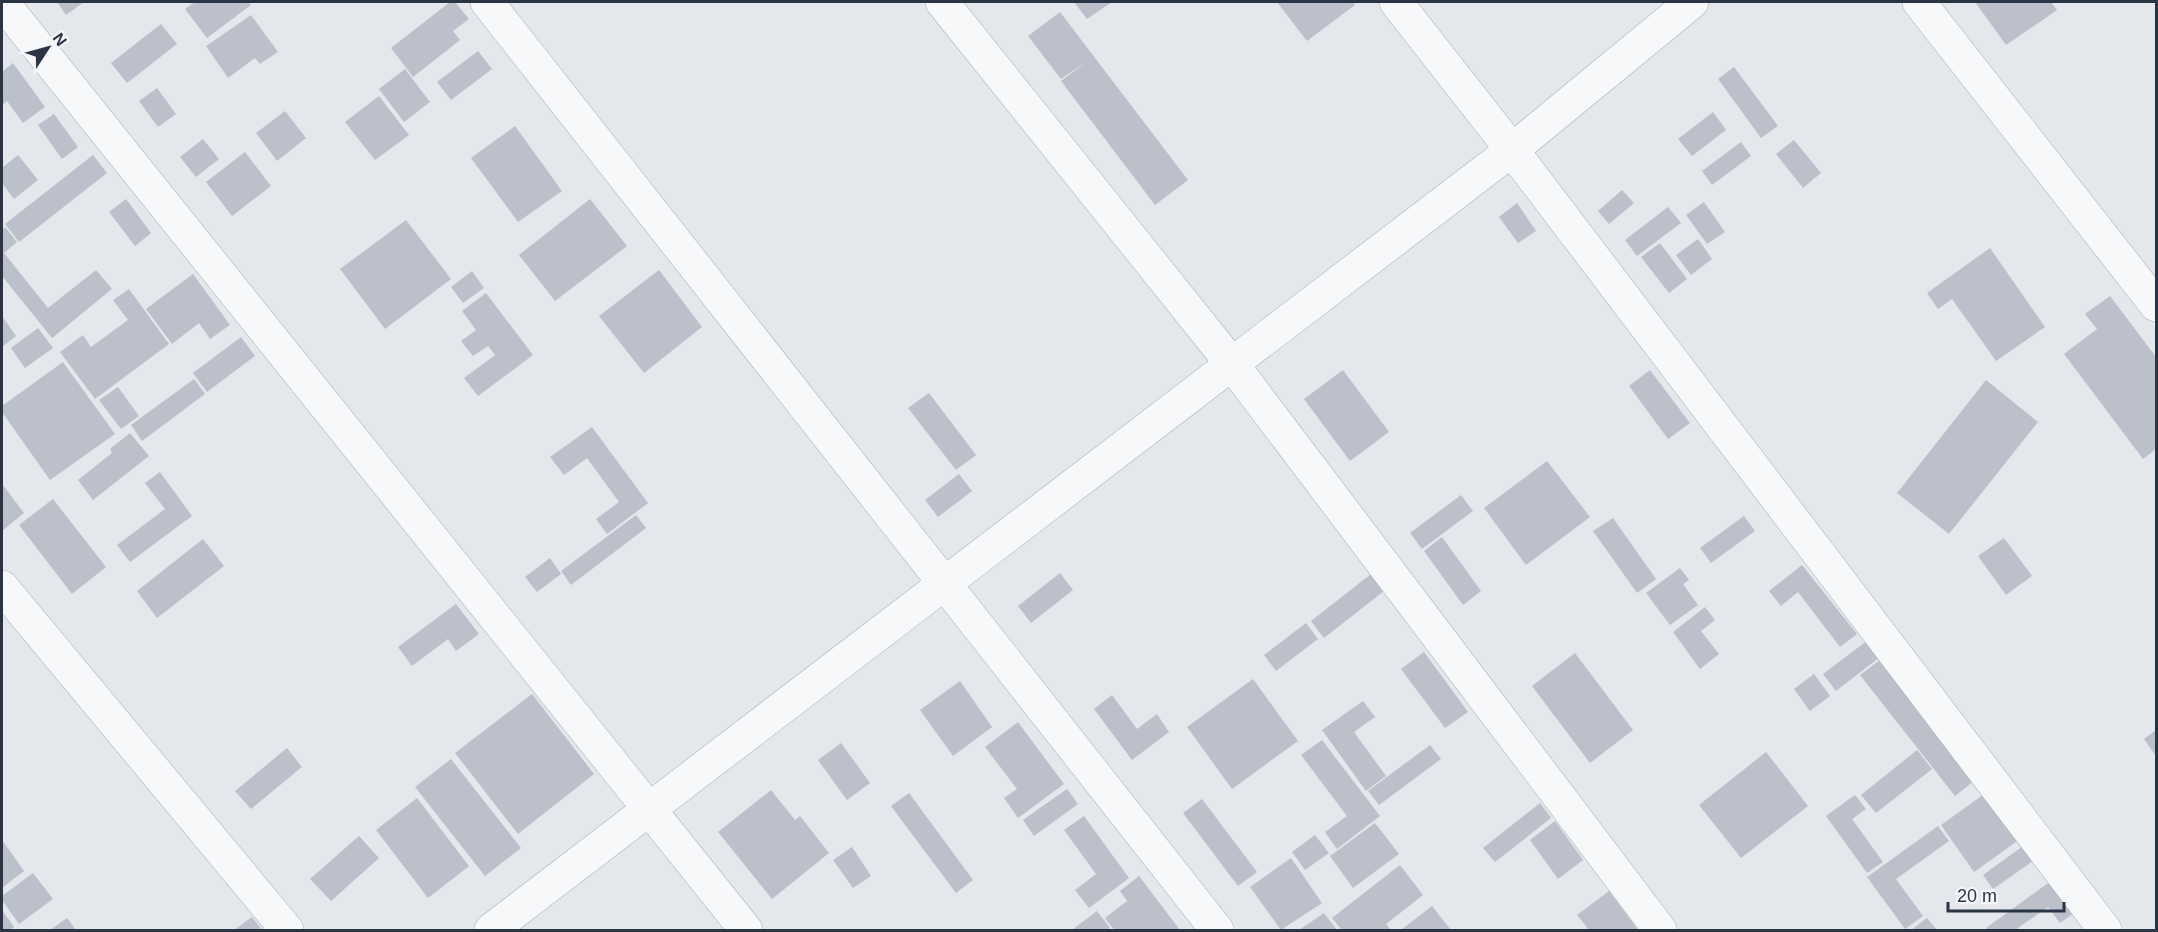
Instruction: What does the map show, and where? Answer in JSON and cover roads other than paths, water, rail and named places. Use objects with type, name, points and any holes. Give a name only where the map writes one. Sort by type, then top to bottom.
[{"type":"street","points":[[2,2],[746,930]]},
{"type":"street","points":[[487,2],[1217,930]]},
{"type":"street","points":[[942,2],[1232,364],[1660,930]]},
{"type":"street","points":[[1396,2],[1512,150],[2105,930]]},
{"type":"street","points":[[491,930],[1512,150],[1692,2]]},
{"type":"street","points":[[1919,2],[2157,305]]},
{"type":"street","points":[[2,587],[287,930]]}]
